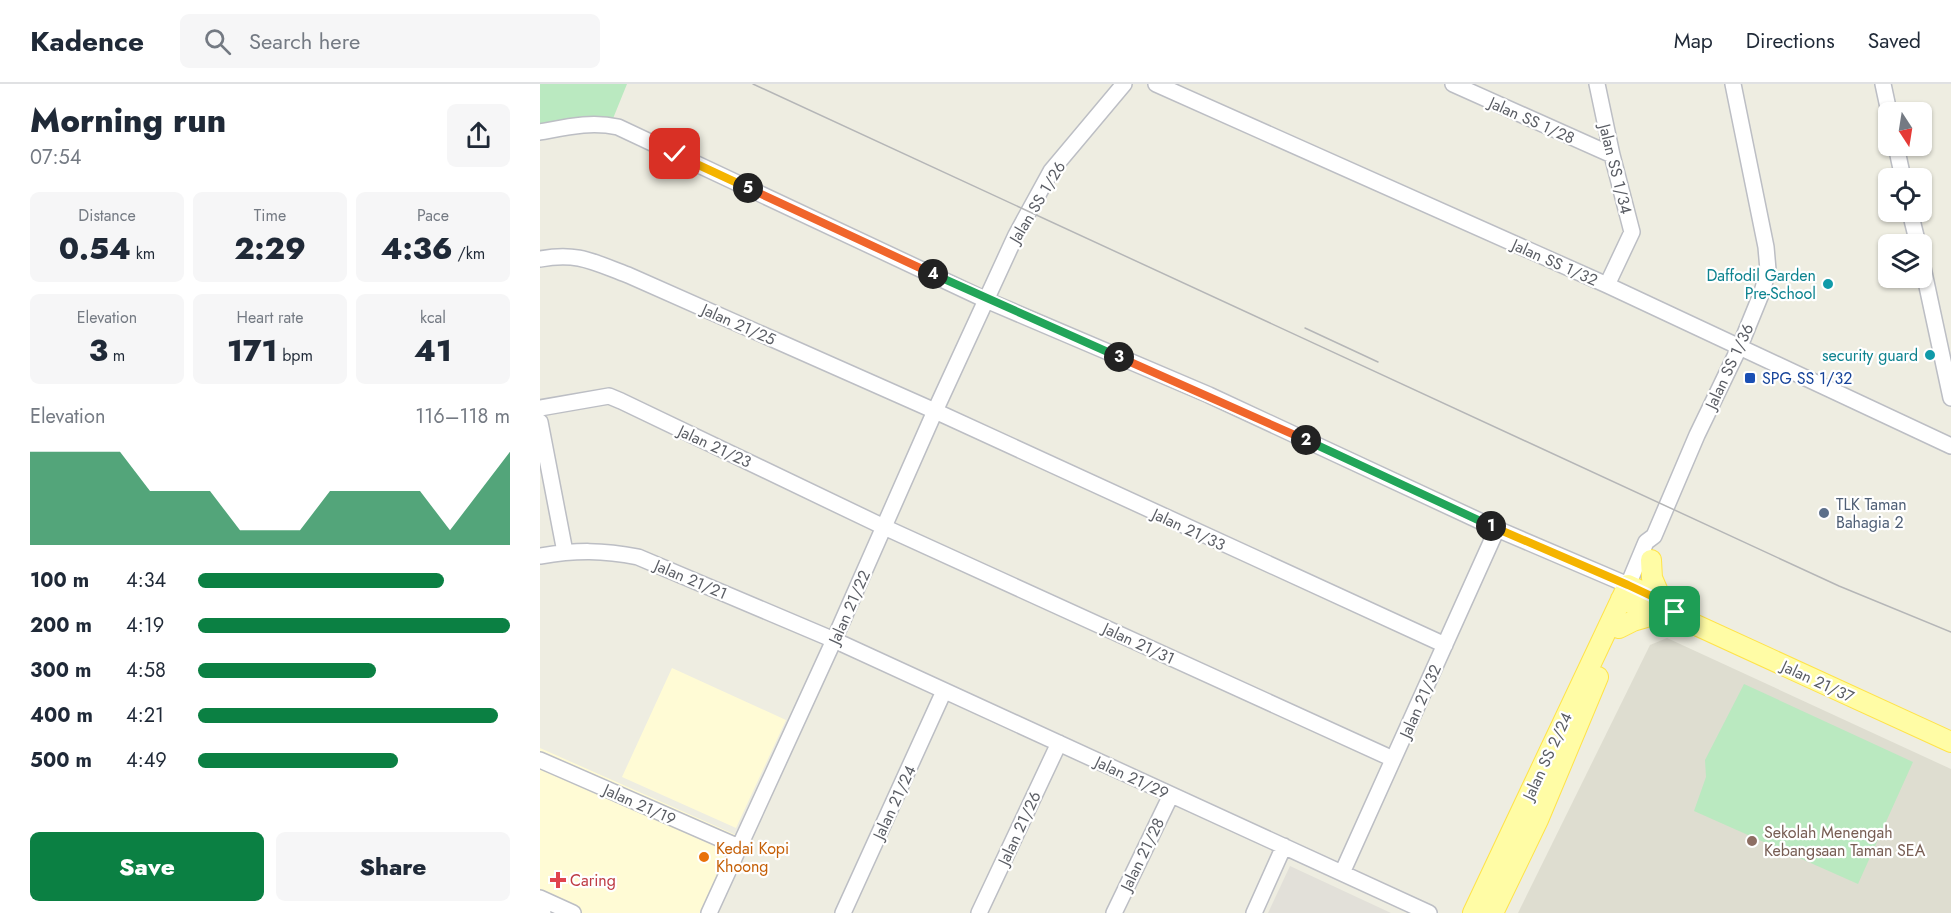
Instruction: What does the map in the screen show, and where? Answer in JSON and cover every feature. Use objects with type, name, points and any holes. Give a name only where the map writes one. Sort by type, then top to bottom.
[{"type":"main road","points":[[1618,628],[1659,608],[1652,578],[1651,560]]},
{"type":"main road","name":"Jalan 21/37","points":[[1630,594],[1951,742]]},
{"type":"main road","name":"Jalan SS 2/24","points":[[1494,913],[1538,820],[1630,594]]},
{"type":"main road","name":"Jalan SS 2/24","points":[[1473,913],[1630,594]]},
{"type":"street","name":"Jalan SS 1/26","points":[[986,300],[1016,235],[1051,171],[1124,84]]},
{"type":"street","name":"Jalan SS 1/32","points":[[1156,84],[1607,285],[1951,446]]},
{"type":"street","name":"Jalan SS 1/28","points":[[1453,84],[1612,155]]},
{"type":"street","name":"Jalan SS 1/34","points":[[1597,84],[1632,232],[1607,285]]},
{"type":"street","name":"Jalan SS 1/36","points":[[1630,594],[1646,542],[1654,536],[1697,435],[1740,346],[1762,292],[1768,270],[1766,247],[1733,84]]},
{"type":"street","points":[[1883,84],[1887,102]]},
{"type":"street","points":[[540,132],[585,123],[618,127],[986,300],[1220,400],[1497,529],[1630,594]]},
{"type":"street","name":"Jalan 21/25","points":[[540,259],[561,255],[580,257],[628,275],[935,411]]},
{"type":"street","points":[[1927,288],[1951,398]]},
{"type":"street","name":"Jalan 21/22","points":[[709,913],[986,300]]},
{"type":"street","name":"Jalan 21/23","points":[[540,408],[609,396],[884,527]]},
{"type":"street","name":"Jalan 21/33","points":[[935,411],[1445,645]]},
{"type":"street","points":[[540,422],[565,552]]},
{"type":"street","name":"Jalan 21/31","points":[[884,527],[1393,759]]},
{"type":"street","name":"Jalan 21/32","points":[[1342,873],[1497,529]]},
{"type":"street","name":"Jalan SS 1/36","points":[[1630,594],[1651,560],[1657,545],[1654,536]]},
{"type":"street","name":"Jalan 21/21","points":[[540,556],[565,552],[606,551],[638,557],[834,640]]},
{"type":"street","name":"Jalan 21/29","points":[[834,640],[1429,913]]},
{"type":"street","name":"Jalan 21/24","points":[[843,913],[944,691]]},
{"type":"street","name":"Jalan 21/26","points":[[979,913],[1059,743]]},
{"type":"street","name":"Jalan 21/19","points":[[540,760],[739,848]]},
{"type":"street","name":"Jalan 21/28","points":[[1114,913],[1171,795]]},
{"type":"street","points":[[1254,913],[1284,846]]},
{"type":"street","points":[[541,906],[573,913]]},
{"type":"shaded area","name":"Sekolah Menengah Kebangsaan Taman SEA","points":[[1667,638],[1951,769],[1951,913],[1518,913],[1650,645]]},
{"type":"shaded area","points":[[672,668],[786,720],[736,828],[622,777]]},
{"type":"shaded area","points":[[540,748],[736,835],[700,913],[540,913]]},
{"type":"shaded area","points":[[1290,866],[1391,913],[1268,913]]},
{"type":"green space","points":[[540,84],[627,84],[612,121],[585,118],[540,125]]},
{"type":"green space","points":[[1744,684],[1913,762],[1858,884],[1694,811],[1706,777],[1705,760]]},
{"type":"tram line","points":[[753,84],[1839,586],[1951,632]]},
{"type":"tram line","points":[[1305,328],[1378,362]]},
{"type":"place","name":"Daffodil Garden Pre-School","points":[[1828,284]]},
{"type":"place","name":"security guard","points":[[1930,355]]},
{"type":"place","name":"SPG SS 1/32","points":[[1750,378]]},
{"type":"place","name":"TLK Taman Bahagia 2","points":[[1824,513]]},
{"type":"place","name":"Sekolah Menengah Kebangsaan Taman SEA","points":[[1752,841]]},
{"type":"place","name":"Kedai Kopi Khoong","points":[[704,857]]},
{"type":"place","name":"Caring","points":[[558,880]]},
{"type":"route","points":[[675,154],[986,300],[1209,395],[1497,529],[1628,585],[1662,601],[1675,612]]}]
